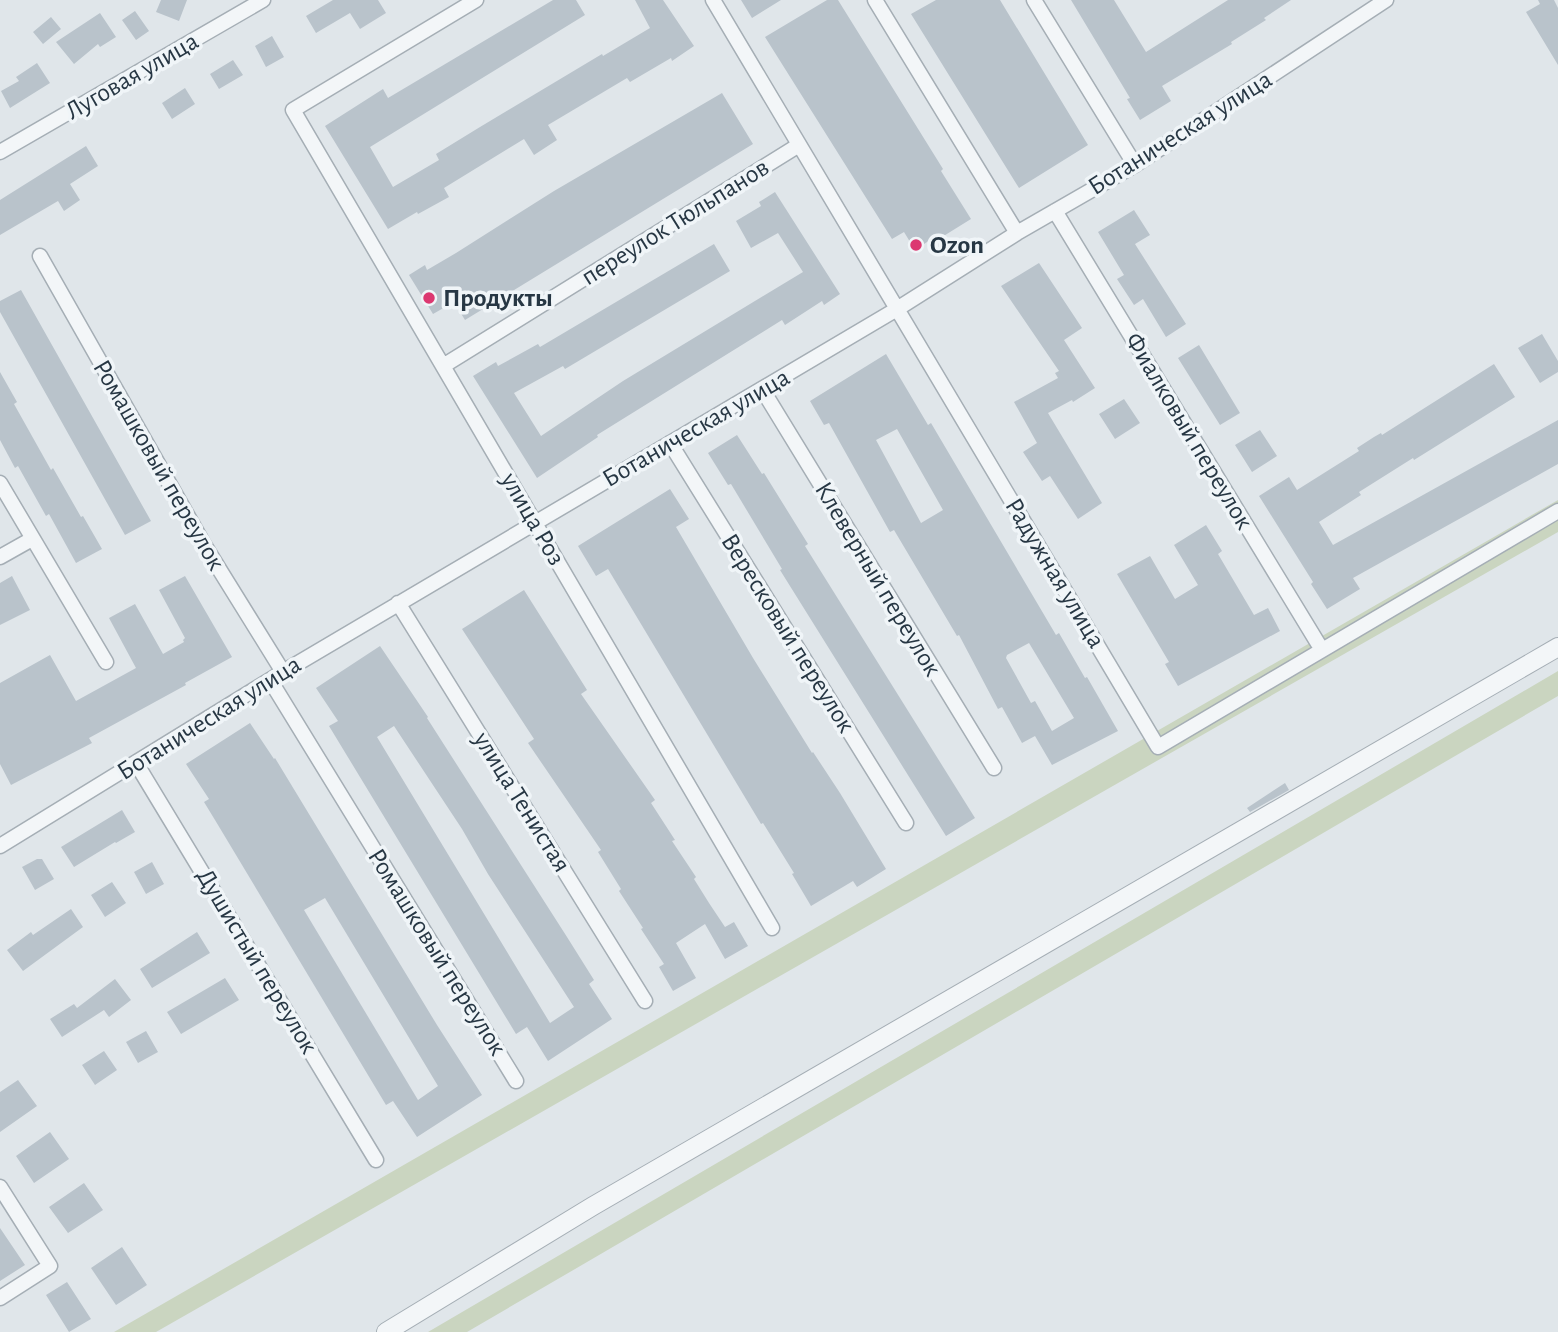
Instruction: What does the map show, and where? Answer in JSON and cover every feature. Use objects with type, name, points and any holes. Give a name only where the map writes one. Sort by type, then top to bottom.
[{"type":"street","name":"Луговая улица","points":[[0,152],[263,0]]},
{"type":"street","name":"улица Роз","points":[[476,0],[293,110],[772,928]]},
{"type":"street","name":"Радужная улица","points":[[713,0],[1158,747],[1558,510]]},
{"type":"street","points":[[875,0],[1017,233]]},
{"type":"street","points":[[1034,0],[1135,165]]},
{"type":"street","name":"Ботаническая улица","points":[[0,846],[398,603],[897,309],[1017,233],[1135,165],[1386,0]]},
{"type":"street","name":"переулок Тюльпанов","points":[[443,366],[800,145]]},
{"type":"street","name":"Фиалковый переулок","points":[[1055,211],[1322,650]]},
{"type":"street","name":"Ромашковый переулок","points":[[40,256],[203,544],[283,672]]},
{"type":"street","name":"Клеверный переулок","points":[[761,389],[994,768]]},
{"type":"street","name":"Вересковый переулок","points":[[670,443],[906,823]]},
{"type":"street","points":[[0,483],[106,662]]},
{"type":"street","points":[[0,557],[32,539]]},
{"type":"street","name":"улица Тенистая","points":[[398,603],[645,1001]]},
{"type":"street","points":[[386,1332],[593,1206],[1558,647]]},
{"type":"street","name":"Ромашковый переулок","points":[[270,680],[516,1081]]},
{"type":"street","name":"Душистый переулок","points":[[136,763],[376,1160]]},
{"type":"street","points":[[0,1187],[50,1266],[0,1298]]},
{"type":"green space","points":[[1558,500],[1558,532],[156,1332],[114,1332]]},
{"type":"green space","points":[[1558,671],[1558,696],[467,1332],[428,1332]]},
{"type":"building","points":[[161,0],[187,0],[179,21],[156,12]]},
{"type":"building","points":[[333,0],[378,0],[386,13],[360,29],[350,13],[316,33],[306,16]]},
{"type":"building","points":[[553,0],[576,0],[585,15],[370,147],[393,187],[439,160],[436,154],[650,28],[635,0],[663,0],[694,46],[672,61],[671,58],[630,82],[627,78],[548,125],[557,140],[534,155],[524,139],[444,188],[449,197],[388,229],[325,126],[383,89],[388,98]]},
{"type":"building","points":[[741,0],[781,0],[752,18]]},
{"type":"building","points":[[827,0],[838,0],[971,219],[942,237],[939,234],[915,250],[904,232],[892,239],[765,37]]},
{"type":"building","points":[[936,0],[1000,0],[1088,145],[1019,188],[911,14]]},
{"type":"building","points":[[1071,0],[1114,0],[1146,52],[1228,0],[1291,0],[1231,42],[1232,44],[1162,86],[1171,101],[1140,120],[1127,99],[1130,98]]},
{"type":"building","points":[[1538,0],[1554,0],[1558,8],[1558,65],[1526,12],[1540,4]]},
{"type":"building","points":[[135,11],[149,31],[136,40],[122,20]]},
{"type":"building","points":[[100,13],[116,37],[100,47],[98,44],[74,64],[56,42]]},
{"type":"building","points":[[51,17],[61,29],[43,44],[33,32]]},
{"type":"building","points":[[272,36],[284,57],[266,67],[255,46]]},
{"type":"building","points":[[233,60],[243,75],[219,89],[210,74]]},
{"type":"building","points":[[37,63],[50,83],[10,108],[1,91],[19,81],[16,77]]},
{"type":"building","points":[[185,88],[195,104],[172,119],[162,103]]},
{"type":"building","points":[[722,93],[753,144],[465,320],[454,302],[433,314],[409,275],[425,265],[427,270],[554,191]]},
{"type":"building","points":[[86,146],[98,166],[70,184],[80,200],[64,211],[58,201],[0,235],[0,200]]},
{"type":"building","points":[[775,192],[840,294],[824,305],[822,301],[785,325],[782,320],[597,435],[598,437],[537,478],[473,376],[496,362],[498,366],[538,344],[540,347],[714,244],[730,271],[565,369],[563,366],[514,393],[541,436],[623,381],[803,272],[778,233],[751,248],[736,221],[761,206],[759,202]]},
{"type":"building","points":[[1134,210],[1150,235],[1135,244],[1186,324],[1166,337],[1143,299],[1134,305],[1117,279],[1124,275],[1098,232]]},
{"type":"building","points":[[1039,263],[1082,328],[1064,340],[1095,388],[1048,413],[1102,503],[1078,519],[1050,476],[1042,481],[1023,452],[1037,443],[1014,402],[1058,378],[1055,373],[1059,371],[1001,286]]},
{"type":"building","points":[[21,290],[151,521],[125,535],[0,312],[0,301]]},
{"type":"building","points":[[1542,334],[1558,361],[1558,372],[1540,383],[1518,348]]},
{"type":"building","points":[[1199,345],[1240,413],[1220,425],[1178,358]]},
{"type":"building","points":[[886,354],[928,425],[931,423],[1056,635],[1059,633],[1118,731],[1052,765],[1035,736],[1022,743],[1002,707],[998,709],[959,635],[957,636],[894,530],[890,532],[829,423],[824,425],[810,401]],"holes":[[[897,429],[943,510],[921,523],[876,440]],[[1029,643],[1074,718],[1052,731],[1035,701],[1031,703],[1006,658]]]},
{"type":"building","points":[[1494,364],[1515,397],[1359,492],[1361,495],[1319,522],[1333,545],[1558,420],[1558,464],[1353,578],[1360,589],[1327,609],[1259,496],[1289,477],[1297,490],[1359,451],[1357,448],[1374,437],[1381,433],[1382,435]]},
{"type":"building","points":[[0,372],[17,402],[14,404],[51,470],[53,468],[102,549],[76,563],[49,514],[46,516],[0,440]]},
{"type":"building","points":[[1124,399],[1140,423],[1115,439],[1099,414]]},
{"type":"building","points":[[1260,430],[1277,456],[1252,472],[1235,445]]},
{"type":"building","points":[[737,435],[762,474],[764,473],[808,544],[805,546],[975,818],[946,836],[780,570],[782,569],[731,484],[728,485],[708,453]]},
{"type":"building","points":[[670,489],[689,519],[676,527],[753,658],[886,869],[857,887],[853,881],[811,906],[792,874],[794,873],[763,823],[761,824],[608,569],[596,576],[578,546]]},
{"type":"building","points":[[1206,525],[1222,551],[1218,554],[1254,615],[1268,608],[1280,631],[1178,686],[1165,664],[1169,662],[1117,574],[1150,556],[1175,599],[1198,585],[1174,545]]},
{"type":"building","points":[[12,576],[30,610],[0,625],[0,583]]},
{"type":"building","points":[[185,576],[232,657],[89,738],[92,743],[11,785],[0,764],[0,683],[50,655],[76,701],[136,668],[109,618],[135,604],[163,654],[184,642],[185,638],[159,590]]},
{"type":"building","points":[[524,590],[587,690],[581,694],[655,800],[651,803],[675,840],[672,841],[696,877],[694,879],[709,903],[725,927],[734,922],[748,946],[725,959],[705,924],[676,943],[696,978],[673,991],[659,967],[664,964],[619,891],[621,889],[598,852],[601,850],[528,743],[534,739],[462,629]]},
{"type":"building","points":[[380,646],[428,717],[594,980],[589,984],[612,1019],[548,1061],[527,1027],[516,1034],[329,726],[338,721],[316,688]],"holes":[[[394,726],[574,1007],[550,1023],[377,737]]]},
{"type":"building","points":[[250,723],[275,758],[482,1095],[417,1137],[393,1101],[386,1105],[204,802],[209,799],[186,764]],"holes":[[[325,898],[438,1086],[418,1100],[304,910]]]},
{"type":"building","points":[[1285,783],[1289,790],[1250,812],[1247,808]]},
{"type":"building","points":[[122,810],[135,832],[74,867],[61,847]]},
{"type":"building","points":[[42,859],[54,879],[35,890],[22,867]]},
{"type":"building","points":[[152,862],[164,884],[146,894],[134,872]]},
{"type":"building","points":[[112,882],[126,903],[105,917],[91,895]]},
{"type":"building","points":[[71,909],[83,927],[23,971],[7,950],[31,932],[33,935]]},
{"type":"building","points":[[197,932],[210,953],[152,988],[140,969]]},
{"type":"building","points":[[225,978],[239,1000],[181,1034],[167,1012]]},
{"type":"building","points":[[115,979],[131,1000],[109,1017],[104,1010],[62,1037],[50,1019],[74,1004],[77,1008]]},
{"type":"building","points":[[146,1031],[158,1052],[138,1063],[126,1042]]},
{"type":"building","points":[[104,1051],[117,1070],[95,1085],[82,1065]]},
{"type":"building","points":[[18,1080],[37,1106],[0,1132],[0,1092]]},
{"type":"building","points":[[50,1132],[69,1159],[34,1183],[16,1156]]},
{"type":"building","points":[[84,1183],[103,1210],[68,1233],[49,1207]]},
{"type":"building","points":[[0,1228],[25,1265],[0,1281]]},
{"type":"building","points":[[122,1247],[147,1285],[116,1305],[91,1268]]},
{"type":"building","points":[[67,1282],[91,1319],[69,1332],[46,1295]]},
{"type":"place","name":"Ozon","points":[[916,245]]},
{"type":"place","name":"Продукты","points":[[429,298]]}]
